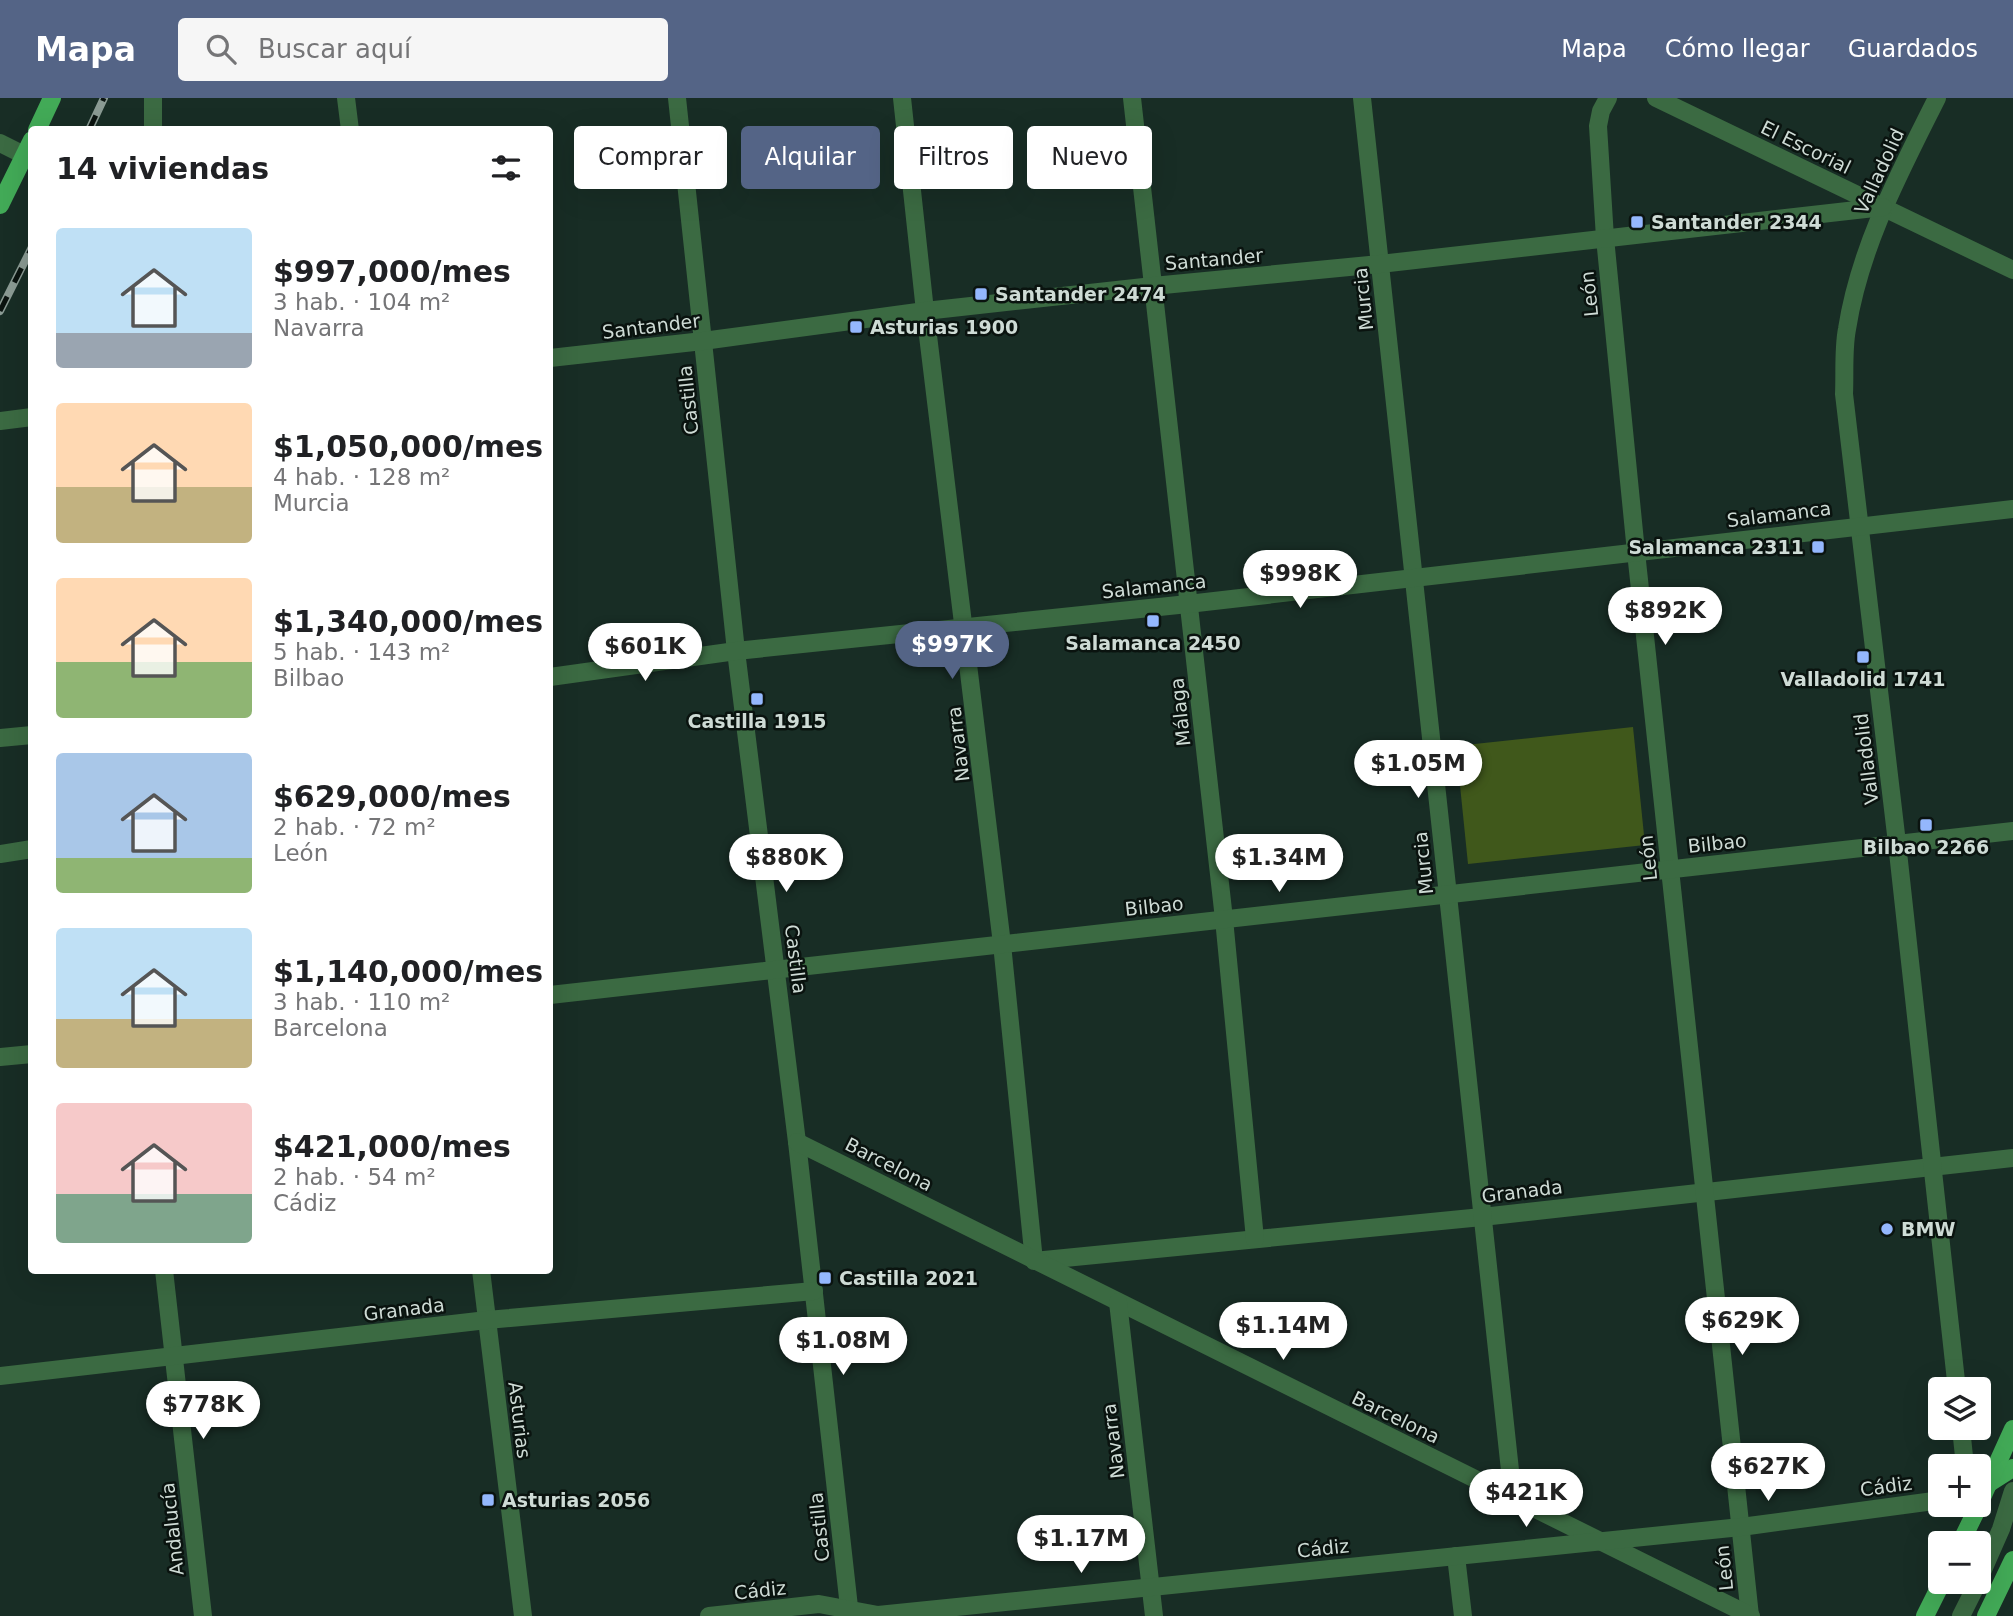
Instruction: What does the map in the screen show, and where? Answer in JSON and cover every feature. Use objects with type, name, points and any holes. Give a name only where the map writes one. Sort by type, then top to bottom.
[{"type":"main road","points":[[39,126],[52,98]]},
{"type":"main road","points":[[0,205],[28,148]]},
{"type":"main road","points":[[1991,1478],[2013,1429]]},
{"type":"main road","points":[[1991,1482],[2013,1468]]},
{"type":"main road","points":[[1986,1616],[2013,1560]]},
{"type":"main road","points":[[1926,1616],[1936,1594]]},
{"type":"street","points":[[153,98],[153,126]]},
{"type":"street","points":[[346,98],[350,126]]},
{"type":"street","name":"Castilla","points":[[677,98],[736,651],[797,1142],[849,1613]]},
{"type":"street","name":"Navarra","points":[[902,98],[925,311],[1002,944],[1034,1261]]},
{"type":"street","name":"Málaga","points":[[1132,98],[1224,919],[1255,1239]]},
{"type":"street","name":"Murcia","points":[[1363,98],[1513,1498]]},
{"type":"street","name":"León","points":[[1608,98],[1601,111],[1598,126],[1605,238],[1636,552],[1751,1616]]},
{"type":"street","name":"El Escorial","points":[[1656,98],[2013,270]]},
{"type":"street","name":"Valladolid","points":[[1937,98],[1883,207],[1857,280],[1846,331],[1844,394],[1898,844],[1956,1377]]},
{"type":"street","points":[[0,143],[28,148]]},
{"type":"street","name":"Santander","points":[[553,358],[703,341],[925,311],[1380,264],[1883,207]]},
{"type":"street","points":[[0,421],[28,418]]},
{"type":"street","name":"Salamanca","points":[[553,677],[736,651],[1188,604],[2013,509]]},
{"type":"street","points":[[0,738],[28,735]]},
{"type":"street","name":"Bilbao","points":[[553,995],[2013,831]]},
{"type":"street","points":[[0,853],[28,850]]},
{"type":"street","points":[[0,1057],[28,1054]]},
{"type":"street","name":"Barcelona","points":[[797,1142],[1751,1616]]},
{"type":"street","name":"Granada","points":[[1034,1261],[1482,1217],[2013,1158]]},
{"type":"street","name":"Andalucía","points":[[164,1274],[203,1616]]},
{"type":"street","name":"Asturias","points":[[481,1274],[523,1616]]},
{"type":"street","name":"Granada","points":[[0,1376],[487,1320],[814,1292]]},
{"type":"street","name":"Navarra","points":[[1118,1302],[1154,1616]]},
{"type":"street","points":[[1991,1552],[2013,1491]]},
{"type":"street","name":"Cádiz","points":[[709,1616],[819,1604],[849,1613],[878,1615],[1741,1527],[1928,1502]]},
{"type":"street","points":[[1456,1556],[1463,1616]]},
{"type":"street","points":[[1961,1616],[1972,1594]]},
{"type":"green space","points":[[1633,727],[1645,845],[1468,864],[1456,746]]},
{"type":"railway","points":[[91,126],[104,98]]},
{"type":"railway","points":[[0,311],[28,255]]},
{"type":"place","name":"Santander 2344","points":[[1637,222]]},
{"type":"place","name":"Santander 2474","points":[[981,294]]},
{"type":"place","name":"Asturias 1900","points":[[856,327]]},
{"type":"place","name":"Salamanca 2311","points":[[1818,547]]},
{"type":"place","name":"Salamanca 2450","points":[[1153,621]]},
{"type":"place","name":"Valladolid 1741","points":[[1863,657]]},
{"type":"place","name":"Castilla 1915","points":[[757,699]]},
{"type":"place","name":"Bilbao 2266","points":[[1926,825]]},
{"type":"place","name":"BMW","points":[[1887,1229]]},
{"type":"place","name":"Castilla 2021","points":[[825,1278]]},
{"type":"place","name":"Asturias 2056","points":[[488,1500]]}]
